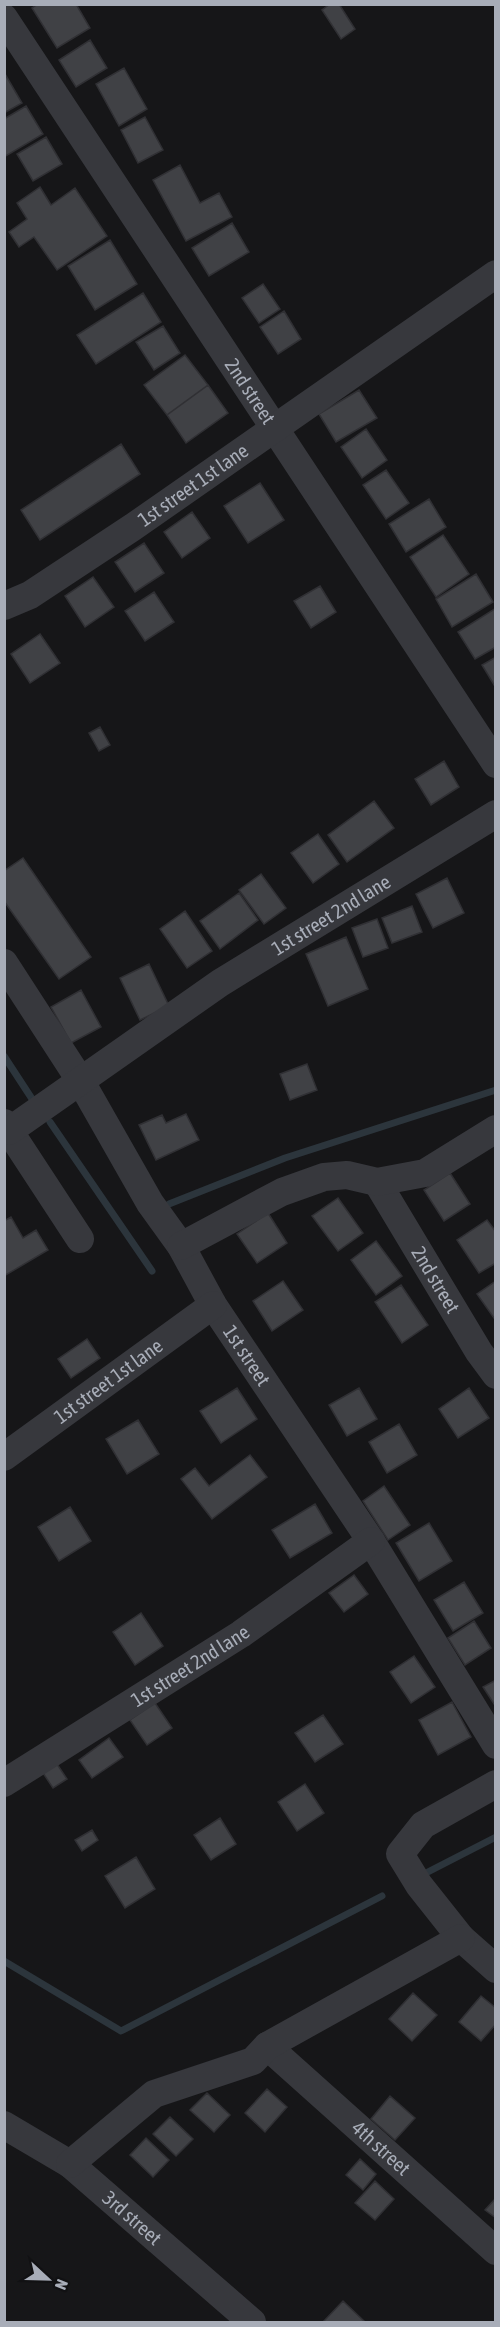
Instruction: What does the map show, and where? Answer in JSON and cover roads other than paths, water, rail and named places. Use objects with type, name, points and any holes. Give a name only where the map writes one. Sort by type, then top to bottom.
[{"type":"street","name":"2nd street","points":[[4,18],[495,764]]},
{"type":"street","name":"1st street 1st lane","points":[[4,606],[30,595],[124,533],[495,274]]},
{"type":"street","name":"1st street 2nd lane","points":[[7,1127],[80,1080],[220,983],[495,814]]},
{"type":"street","name":"1st street","points":[[4,963],[80,1080],[150,1203],[181,1246],[213,1305],[371,1541],[495,1745]]},
{"type":"street","points":[[7,1127],[80,1239]]},
{"type":"street","points":[[181,1246],[282,1192],[324,1177],[347,1175],[377,1182],[425,1173],[495,1129]]},
{"type":"street","name":"2nd street","points":[[377,1182],[495,1375]]},
{"type":"street","name":"1st street 1st lane","points":[[4,1457],[213,1305]]},
{"type":"street","name":"1st street 2nd lane","points":[[4,1783],[240,1634],[371,1541]]},
{"type":"street","points":[[495,1784],[423,1825],[400,1854],[419,1885],[461,1938],[495,1969]]},
{"type":"street","points":[[70,2164],[154,2094],[253,2061],[267,2046],[461,1938]]},
{"type":"street","name":"4th street","points":[[267,2046],[495,2251]]},
{"type":"street","name":"3rd street","points":[[4,2125],[70,2164],[252,2322]]},
{"type":"waterway","points":[[4,1056],[36,1105]]},
{"type":"waterway","points":[[169,1204],[285,1158],[496,1090]]},
{"type":"waterway","points":[[50,1122],[152,1271]]},
{"type":"waterway","points":[[422,1875],[496,1837]]},
{"type":"waterway","points":[[4,1961],[121,2031],[382,1896]]}]
